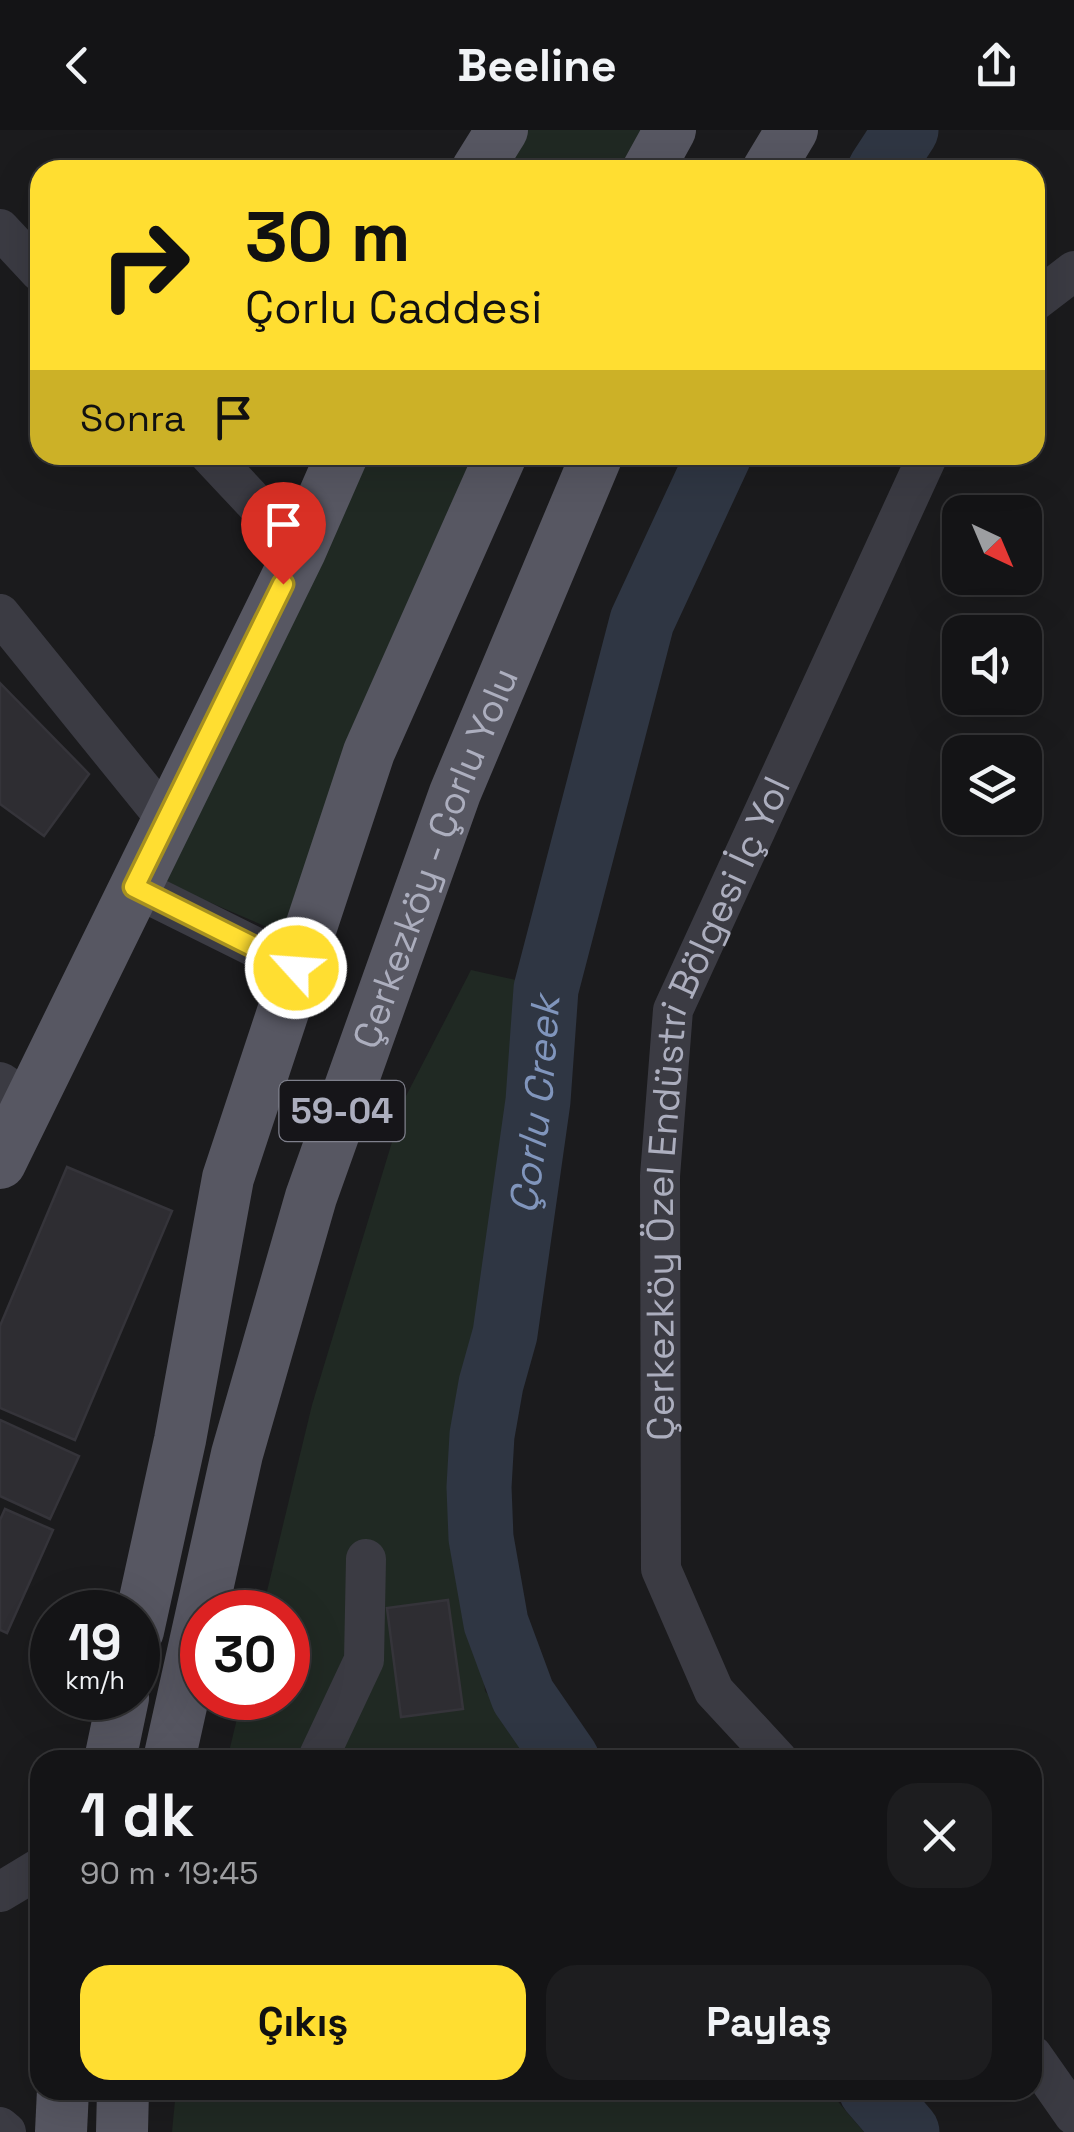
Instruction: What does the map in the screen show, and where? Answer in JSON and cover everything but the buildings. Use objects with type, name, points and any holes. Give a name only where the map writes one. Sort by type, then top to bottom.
[{"type":"main road","points":[[482,160],[502,130]]},
{"type":"main road","points":[[654,160],[670,130]]},
{"type":"main road","points":[[744,160],[760,130]]},
{"type":"main road","points":[[774,160],[792,130]]},
{"type":"main road","points":[[0,1163],[15,1092],[134,887],[300,551],[338,465]]},
{"type":"main road","name":"59-04","points":[[147,1590],[180,1440],[228,1178],[370,752],[497,465]]},
{"type":"main road","name":"Çerkezköy - Çorlu Yolu","points":[[171,1750],[237,1454],[311,1196],[455,793],[593,465]]},
{"type":"main road","points":[[112,1750],[118,1720]]},
{"type":"main road","points":[[61,2132],[63,2100]]},
{"type":"main road","points":[[122,2132],[124,2100]]},
{"type":"street","points":[[0,229],[30,261]]},
{"type":"street","points":[[1045,293],[1074,271]]},
{"type":"street","points":[[219,465],[300,551]]},
{"type":"street","name":"Çerkezköy Özel Endüstri Bölgesi İç Yol","points":[[769,1750],[714,1691],[661,1569],[660,1176],[673,1010],[923,465]]},
{"type":"street","points":[[0,614],[166,820]]},
{"type":"street","points":[[134,887],[296,968]]},
{"type":"street","points":[[322,1750],[364,1660],[366,1559]]},
{"type":"street","points":[[0,1892],[30,1874]]},
{"type":"street","points":[[1042,2069],[1074,2115]]},
{"type":"street","points":[[0,2127],[6,2132]]},
{"type":"shaded area","points":[[514,130],[654,130],[638,160],[494,160]]},
{"type":"shaded area","points":[[344,465],[482,465],[288,936],[146,875]]},
{"type":"shaded area","points":[[471,970],[525,982],[526,1084],[514,1222],[459,1390],[485,1691],[535,1750],[229,1750],[237,1720],[310,1720],[310,1590],[267,1590],[312,1405],[406,1096]]},
{"type":"shaded area","points":[[175,2100],[837,2100],[864,2132],[172,2132]]},
{"type":"waterway","name":"Çorlu Creek","points":[[886,160],[906,130]]},
{"type":"waterway","name":"Çorlu Creek","points":[[560,1750],[523,1696],[496,1623],[481,1538],[482,1435],[505,1334],[538,1101],[546,989],[642,621],[714,465]]},
{"type":"waterway","name":"Çorlu Creek","points":[[880,2100],[907,2132]]},
{"type":"route","points":[[283,584],[134,887],[296,968]]}]
